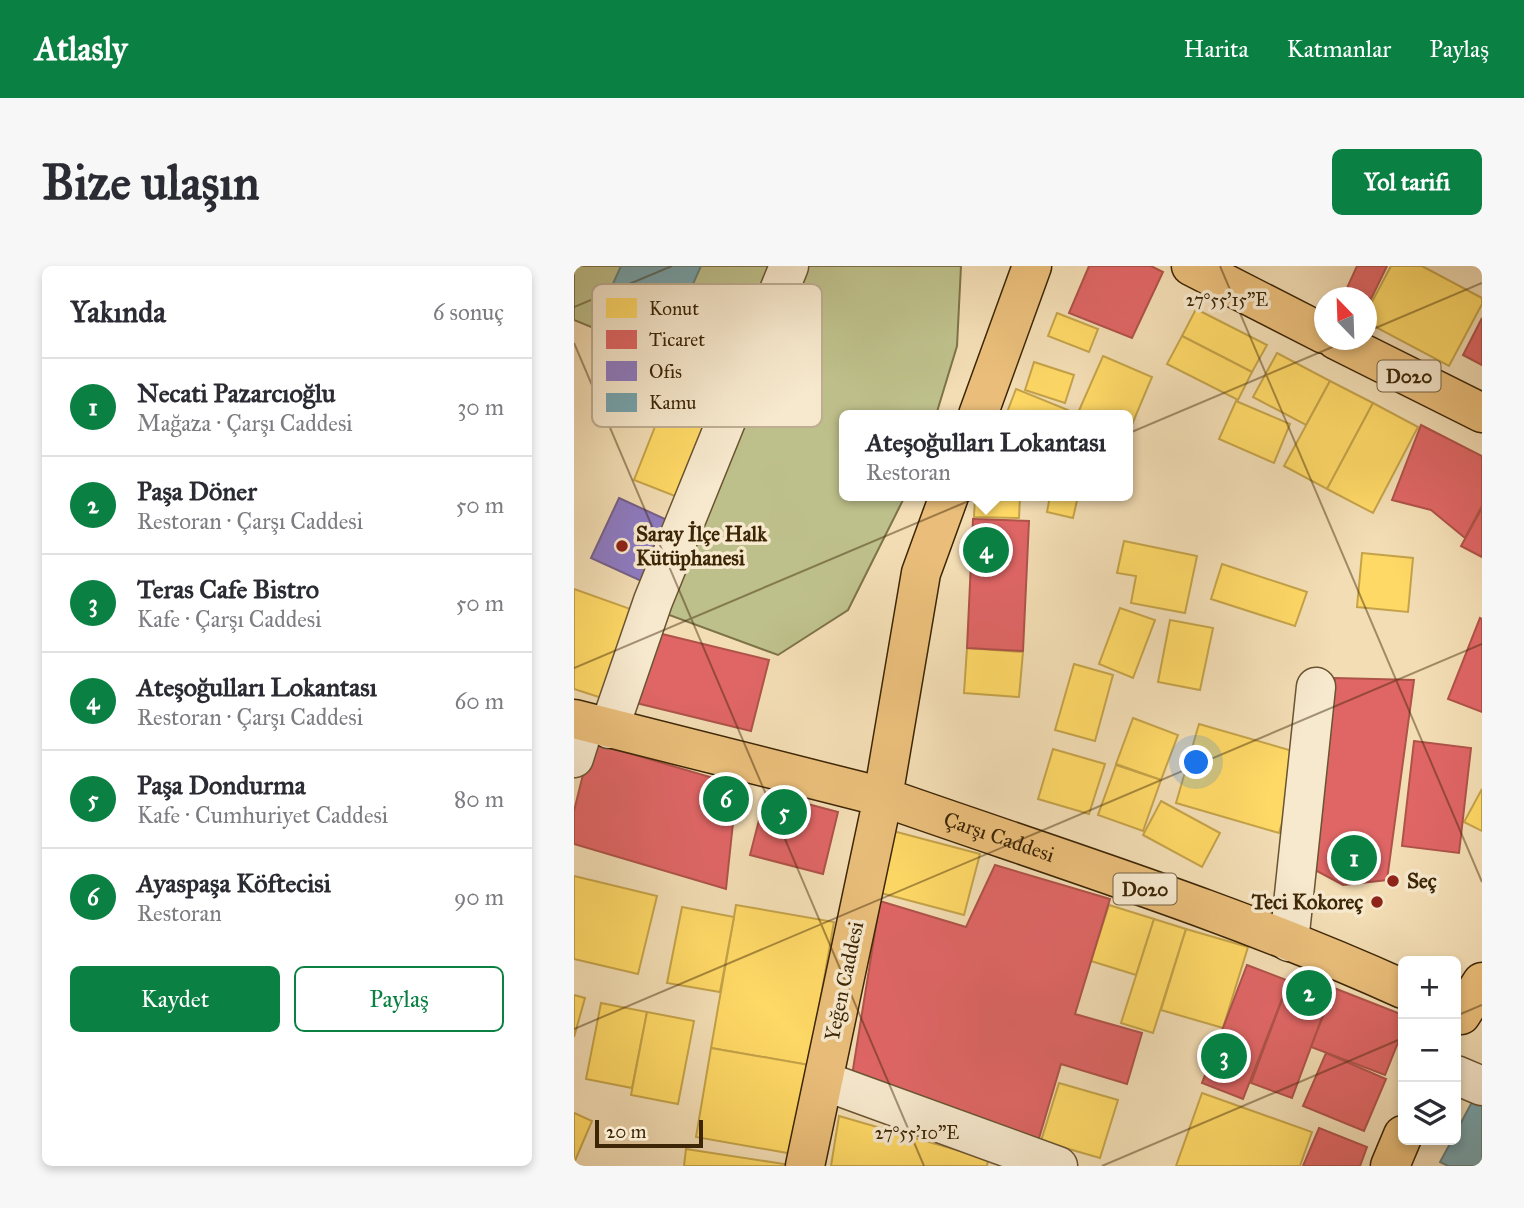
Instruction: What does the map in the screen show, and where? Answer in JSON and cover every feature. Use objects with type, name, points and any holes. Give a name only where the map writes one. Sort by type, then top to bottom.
[{"type":"main road","points":[[980,410],[1032,266]]},
{"type":"main road","points":[[1191,266],[1314,328]]},
{"type":"main road","name":"D020","points":[[1356,350],[1482,413]]},
{"type":"main road","points":[[883,797],[921,573],[947,501]]},
{"type":"main road","name":"Çarşı Caddesi","points":[[585,732],[883,797],[1289,942],[1398,987]]},
{"type":"main road","name":"Yeğen Caddesi","points":[[805,1166],[883,797]]},
{"type":"main road","points":[[1461,1014],[1482,982]]},
{"type":"main road","points":[[1390,1166],[1399,1145]]},
{"type":"street","points":[[782,284],[789,266]]},
{"type":"street","points":[[585,732],[653,601],[724,427]]},
{"type":"street","points":[[1289,942],[1316,687]]},
{"type":"street","points":[[1461,1077],[1482,1086]]},
{"type":"street","points":[[824,1081],[1058,1166]]},
{"type":"green space","points":[[574,266],[961,266],[957,346],[938,410],[839,410],[839,501],[902,501],[848,610],[778,655],[661,612],[731,427],[822,427],[822,284],[592,284],[592,327],[574,320]]},
{"type":"building: Konut","points":[[1391,266],[1422,266],[1482,298],[1482,304],[1449,366],[1377,328],[1377,292]]},
{"type":"building: Konut","points":[[1196,309],[1267,345],[1252,372],[1182,336]]},
{"type":"building: Konut","points":[[1057,313],[1098,329],[1089,352],[1048,336]]},
{"type":"building: Konut","points":[[1182,336],[1252,372],[1238,400],[1167,364]]},
{"type":"building: Konut","points":[[1277,353],[1330,381],[1306,425],[1253,397]]},
{"type":"building: Konut","points":[[1103,356],[1152,377],[1133,422],[1133,410],[1079,410]]},
{"type":"building: Konut","points":[[1034,362],[1074,375],[1065,403],[1025,390]]},
{"type":"building: Konut","points":[[1330,381],[1373,403],[1327,489],[1284,466]]},
{"type":"building: Konut","points":[[1016,389],[1068,410],[1008,410]]},
{"type":"building: Konut","points":[[1236,401],[1290,424],[1274,463],[1219,439]]},
{"type":"building: Konut","points":[[1373,403],[1418,427],[1373,513],[1327,489]]},
{"type":"building: Konut","points":[[655,427],[714,427],[685,500],[634,480]]},
{"type":"building: Konut","points":[[975,501],[1020,501],[1019,518],[974,517]]},
{"type":"building: Konut","points":[[1049,501],[1077,501],[1073,518],[1047,512]]},
{"type":"building: Konut","points":[[1124,541],[1197,556],[1185,613],[1131,603],[1136,576],[1117,573]]},
{"type":"building: Konut","points":[[1362,553],[1413,558],[1408,612],[1357,607]]},
{"type":"building: Konut","points":[[1222,564],[1307,592],[1295,626],[1211,599]]},
{"type":"building: Konut","points":[[574,589],[636,611],[605,699],[574,689]]},
{"type":"building: Konut","points":[[1120,608],[1155,620],[1133,678],[1099,664]]},
{"type":"building: Konut","points":[[1170,620],[1213,628],[1200,690],[1158,682]]},
{"type":"building: Konut","points":[[967,648],[1023,652],[1019,697],[964,693]]},
{"type":"building: Konut","points":[[1074,664],[1113,675],[1095,741],[1055,730]]},
{"type":"building: Konut","points":[[1133,718],[1178,735],[1161,780],[1116,764]]},
{"type":"building: Konut","points":[[1199,724],[1303,754],[1279,833],[1176,803]]},
{"type":"building: Konut","points":[[1053,749],[1105,764],[1089,814],[1038,799]]},
{"type":"building: Konut","points":[[1116,765],[1161,780],[1143,831],[1098,815]]},
{"type":"building: Konut","points":[[1482,789],[1482,831],[1464,822]]},
{"type":"building: Konut","points":[[1161,801],[1220,833],[1202,867],[1143,835]]},
{"type":"building: Konut","points":[[893,831],[980,854],[964,915],[877,892]]},
{"type":"building: Konut","points":[[574,876],[657,896],[638,974],[574,959]]},
{"type":"building: Konut","points":[[736,905],[834,922],[809,1065],[711,1048]]},
{"type":"building: Konut","points":[[1109,905],[1154,919],[1136,975],[1091,961]]},
{"type":"building: Konut","points":[[682,907],[734,917],[720,992],[667,983]]},
{"type":"building: Konut","points":[[1154,919],[1186,929],[1153,1033],[1121,1023]]},
{"type":"building: Konut","points":[[1186,929],[1248,947],[1223,1028],[1161,1010]]},
{"type":"building: Konut","points":[[574,995],[585,998],[574,1037]]},
{"type":"building: Konut","points":[[601,1003],[647,1012],[632,1088],[586,1079]]},
{"type":"building: Konut","points":[[647,1012],[694,1021],[678,1104],[631,1095]]},
{"type":"building: Konut","points":[[711,1048],[809,1065],[793,1154],[696,1137]]},
{"type":"building: Konut","points":[[1059,1083],[1118,1100],[1100,1158],[1041,1141]]},
{"type":"building: Konut","points":[[1202,1093],[1312,1132],[1300,1166],[1176,1166]]},
{"type":"building: Konut","points":[[574,1113],[592,1121],[574,1163]]},
{"type":"building: Konut","points":[[839,1116],[988,1159],[987,1166],[831,1166]]},
{"type":"building: Konut","points":[[686,1149],[784,1164],[684,1166]]},
{"type":"building: Ticaret","points":[[1089,266],[1151,266],[1163,272],[1132,338],[1069,313]]},
{"type":"building: Ticaret","points":[[1357,266],[1387,266],[1377,287],[1347,287]]},
{"type":"building: Ticaret","points":[[1482,318],[1482,365],[1463,355]]},
{"type":"building: Ticaret","points":[[1421,425],[1482,456],[1482,506],[1465,538],[1431,510],[1392,500]]},
{"type":"building: Ticaret","points":[[1482,508],[1482,557],[1461,546]]},
{"type":"building: Ticaret","points":[[973,519],[1029,521],[1023,651],[967,648]]},
{"type":"building: Ticaret","points":[[1480,618],[1482,619],[1482,712],[1448,699]]},
{"type":"building: Ticaret","points":[[654,632],[769,660],[751,731],[636,703]]},
{"type":"building: Ticaret","points":[[1335,678],[1414,680],[1387,880],[1343,885],[1313,869],[1321,823]]},
{"type":"building: Ticaret","points":[[1414,741],[1471,748],[1459,853],[1402,846]]},
{"type":"building: Ticaret","points":[[591,742],[737,785],[726,889],[574,844],[574,811]]},
{"type":"building: Ticaret","points":[[766,793],[838,812],[823,874],[750,855]]},
{"type":"building: Ticaret","points":[[995,865],[1110,899],[1075,1014],[1142,1033],[1127,1084],[1061,1064],[1037,1145],[850,1088],[880,901],[966,927]]},
{"type":"building: Ticaret","points":[[1247,965],[1289,981],[1243,1099],[1202,1083]]},
{"type":"building: Ticaret","points":[[1289,981],[1330,996],[1292,1098],[1251,1083]]},
{"type":"building: Ticaret","points":[[1334,988],[1398,1013],[1398,1042],[1385,1075],[1311,1047]]},
{"type":"building: Ticaret","points":[[1326,1053],[1386,1079],[1364,1131],[1303,1106]]},
{"type":"building: Ticaret","points":[[1319,1128],[1367,1147],[1360,1166],[1303,1166]]},
{"type":"building: Ofis","points":[[619,498],[678,525],[650,585],[591,558]]},
{"type":"building: Kamu","points":[[621,266],[701,266],[693,284],[613,284]]},
{"type":"building: Kamu","points":[[1473,1100],[1482,1105],[1482,1166],[1448,1166],[1440,1162],[1449,1145],[1461,1145],[1461,1123]]},
{"type":"place","name":"Saray İlçe Halk Kütüphanesi","points":[[622,546]]},
{"type":"place","name":"Ateşoğulları Lokantası","points":[[986,550]]},
{"type":"place","name":"Ayaspaşa Köftecisi","points":[[726,799]]},
{"type":"place","name":"Paşa Dondurma","points":[[784,812]]},
{"type":"place","name":"Necati Pazarcıoğlu","points":[[1354,858]]},
{"type":"place","name":"Seç","points":[[1393,881]]},
{"type":"place","name":"Teci Kokoreç","points":[[1377,902]]},
{"type":"place","name":"Paşa Döner","points":[[1309,993]]},
{"type":"place","name":"Teras Cafe Bistro","points":[[1224,1056]]}]
